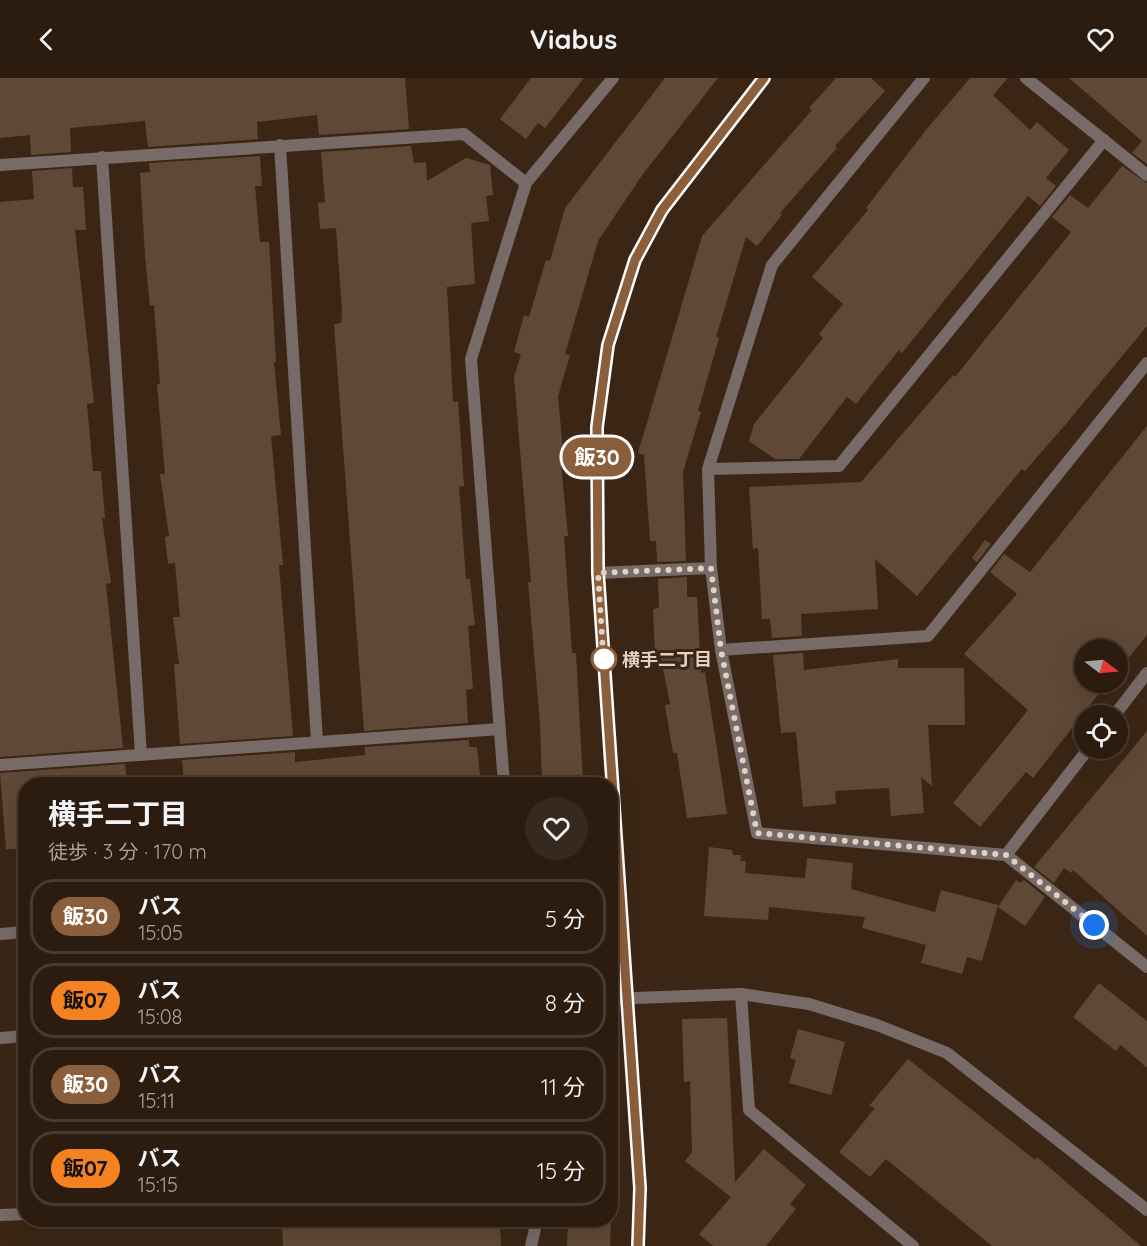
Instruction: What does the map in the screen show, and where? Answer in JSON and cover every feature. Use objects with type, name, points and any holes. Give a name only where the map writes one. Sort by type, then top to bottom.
[{"type":"street","points":[[503,777],[471,359],[526,183],[613,78]]},
{"type":"street","points":[[610,777],[598,573],[597,427],[608,345],[635,260],[662,210],[764,78]]},
{"type":"street","points":[[924,78],[772,265],[708,470],[711,568],[721,650],[757,833],[1006,855],[1147,967]]},
{"type":"street","points":[[1026,78],[1147,175]]},
{"type":"street","points":[[0,165],[464,134],[526,183]]},
{"type":"street","points":[[708,470],[839,465],[1104,140]]},
{"type":"street","points":[[280,145],[317,742]]},
{"type":"street","points":[[102,157],[141,755]]},
{"type":"street","points":[[721,650],[928,636],[1147,363]]},
{"type":"street","points":[[598,573],[711,568]]},
{"type":"street","points":[[1122,705],[1147,673]]},
{"type":"street","points":[[0,765],[500,729]]},
{"type":"street","points":[[1006,855],[1080,759]]},
{"type":"street","points":[[618,879],[640,1188],[639,1246]]},
{"type":"street","points":[[0,934],[18,933]]},
{"type":"street","points":[[741,994],[749,1110],[913,1246]]},
{"type":"street","points":[[618,999],[741,994],[809,1004],[877,1024],[947,1053],[1147,1210]]},
{"type":"street","points":[[0,1038],[18,1037]]},
{"type":"street","points":[[0,1215],[18,1214]]},
{"type":"street","points":[[531,1246],[535,1227]]},
{"type":"building","points":[[0,78],[405,78],[409,129],[319,135],[317,115],[257,122],[258,139],[148,147],[145,121],[70,128],[71,152],[31,155],[30,135],[0,138]]},
{"type":"building","points":[[531,78],[584,78],[545,128],[538,123],[526,139],[500,119]]},
{"type":"building","points":[[665,78],[718,78],[643,174],[598,241],[565,354],[570,355],[558,396],[564,463],[561,464],[568,536],[564,536],[572,653],[576,653],[583,777],[542,777],[540,724],[528,582],[531,582],[514,377],[521,354],[514,352],[524,315],[529,317],[546,260],[550,261],[565,208]]},
{"type":"building","points":[[836,78],[871,78],[885,91],[835,146],[837,148],[780,213],[782,215],[757,246],[746,237],[716,337],[719,338],[698,411],[701,412],[683,472],[686,561],[657,562],[656,541],[650,541],[644,455],[638,453],[702,236],[812,110],[809,108]]},
{"type":"building","points":[[970,78],[1008,78],[993,95],[1030,130],[1037,122],[1069,150],[1046,178],[1056,186],[1040,206],[1028,196],[902,353],[899,350],[856,404],[847,397],[799,459],[775,459],[749,441],[754,424],[823,338],[819,334],[843,304],[812,277],[868,210],[866,208],[926,130]]},
{"type":"building","points":[[1069,78],[1147,78],[1147,164],[1132,153],[1142,141]]},
{"type":"building","points":[[411,146],[414,163],[426,162],[427,181],[466,158],[490,165],[493,195],[486,196],[489,221],[471,223],[475,284],[447,287],[453,402],[458,401],[464,486],[459,487],[466,579],[470,579],[475,625],[468,626],[473,689],[466,690],[468,723],[364,731],[334,324],[341,323],[342,311],[336,228],[320,229],[318,203],[325,202],[321,152]]},
{"type":"building","points":[[260,156],[262,186],[255,186],[260,242],[269,242],[276,362],[274,362],[281,435],[271,436],[283,565],[279,565],[293,736],[180,744],[174,664],[179,664],[173,617],[180,617],[175,563],[168,564],[165,537],[169,536],[160,474],[165,474],[157,384],[160,384],[154,305],[150,306],[145,256],[140,173],[150,172],[149,163]]},
{"type":"building","points":[[1122,166],[1147,183],[1147,326],[1025,471],[1022,469],[917,596],[875,559],[878,609],[801,614],[802,636],[772,638],[770,619],[762,619],[758,548],[753,549],[749,487],[861,482],[953,375],[955,377],[1071,232],[1052,217],[1070,195],[1088,208]]},
{"type":"building","points":[[72,168],[73,187],[83,187],[86,230],[75,230],[94,403],[87,404],[93,471],[101,471],[105,518],[102,518],[111,583],[106,584],[123,748],[0,757],[0,202],[34,199],[32,171]]},
{"type":"building","points":[[1147,426],[1147,635],[1128,659],[1128,639],[1074,639],[1074,693],[1099,693],[1090,705],[1074,705],[1074,726],[1033,778],[1026,772],[980,827],[953,803],[1028,710],[964,654],[1017,594],[990,572],[1004,554],[1030,572]]},
{"type":"building","points":[[985,540],[991,544],[977,562],[972,558]]},
{"type":"building","points":[[687,577],[687,597],[697,597],[701,673],[705,672],[727,814],[687,818],[677,753],[673,753],[665,705],[670,704],[660,653],[655,653],[653,609],[659,608],[658,579]]},
{"type":"building","points":[[803,653],[804,670],[898,659],[898,668],[964,668],[965,725],[928,725],[932,786],[921,777],[924,813],[891,816],[889,788],[835,791],[836,804],[803,807],[796,732],[781,733],[773,655]]},
{"type":"building","points":[[1147,731],[1147,936],[1073,870],[1071,873],[1064,868],[1054,883],[1034,867],[1124,759],[1128,759],[1128,754]]},
{"type":"building","points":[[469,740],[469,747],[477,747],[480,777],[183,777],[182,760],[295,752],[295,762],[365,755],[365,747]]},
{"type":"building","points":[[125,764],[126,777],[18,777],[18,849],[6,849],[0,773]]},
{"type":"building","points":[[709,847],[732,850],[733,855],[741,855],[740,861],[746,861],[745,873],[805,878],[807,858],[853,863],[851,889],[935,912],[941,890],[998,905],[982,961],[967,957],[962,974],[921,963],[926,945],[862,928],[865,917],[769,907],[768,920],[704,916]]},
{"type":"building","points":[[1016,880],[1020,883],[1024,880],[1045,897],[1025,926],[998,907]]},
{"type":"building","points":[[1099,983],[1147,1021],[1147,1068],[1121,1045],[1116,1051],[1073,1017]]},
{"type":"building","points":[[727,1018],[735,1182],[764,1149],[806,1185],[790,1204],[796,1209],[766,1246],[713,1246],[699,1234],[731,1197],[685,1161],[692,1152],[690,1081],[684,1082],[682,1019]]},
{"type":"building","points":[[798,1029],[845,1042],[831,1095],[789,1083],[796,1060],[790,1058]]},
{"type":"building","points":[[908,1059],[1035,1160],[1037,1157],[1141,1246],[992,1246],[886,1159],[870,1177],[839,1152],[875,1108],[869,1106]]},
{"type":"building","points":[[282,1227],[500,1227],[501,1246],[283,1246]]},
{"type":"building","points":[[568,1227],[611,1227],[610,1246],[567,1246]]},
{"type":"bus line","name":"飯30","points":[[612,777],[598,573],[597,427],[608,345],[635,260],[662,210],[764,78]]},
{"type":"bus line","name":"飯30","points":[[618,862],[640,1188],[638,1246]]},
{"type":"place","name":"横手二丁目","points":[[604,659]]},
{"type":"route","points":[[604,659],[604,667],[598,573],[711,568],[721,650],[757,833],[1006,855],[1094,925]]}]
